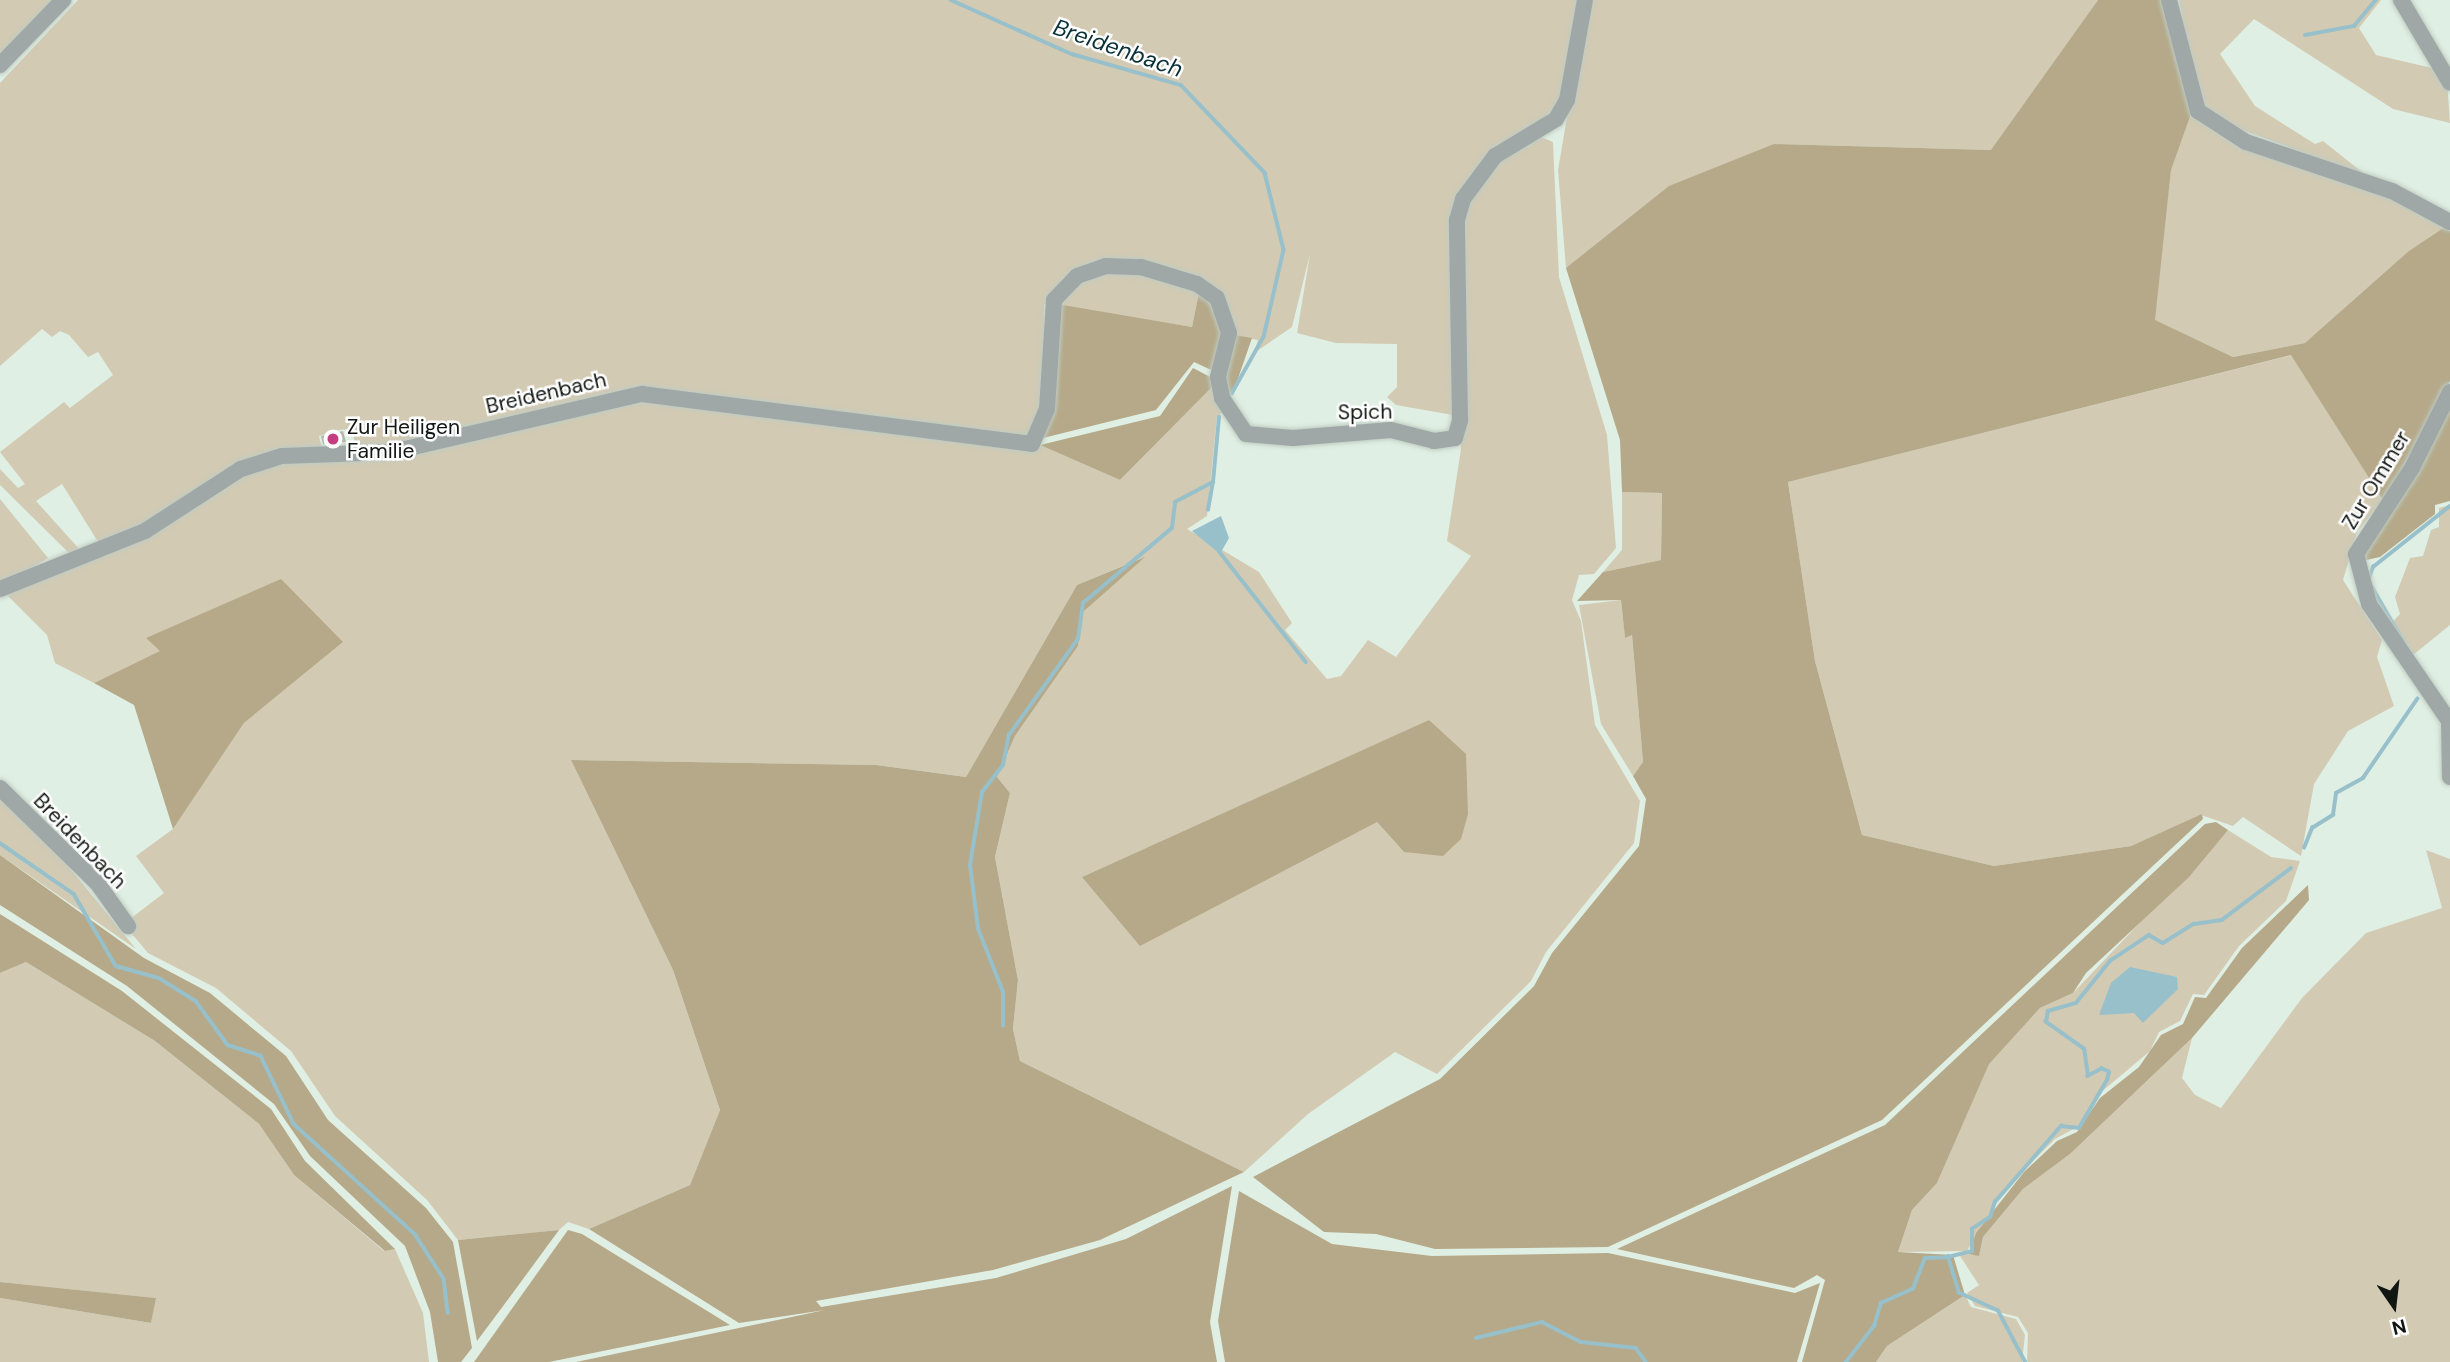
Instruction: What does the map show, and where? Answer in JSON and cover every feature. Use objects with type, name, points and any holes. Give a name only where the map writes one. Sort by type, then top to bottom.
[{"type":"street","points":[[0,65],[64,0]]},
{"type":"street","name":"Spich","points":[[1041,430],[1054,300],[1077,276],[1123,265],[1197,284],[1217,298],[1229,333],[1218,377],[1222,398],[1246,434],[1293,438],[1391,430],[1434,441],[1455,438],[1460,421],[1457,220],[1463,199],[1495,156],[1556,119],[1567,100],[1586,0]]},
{"type":"street","points":[[2169,0],[2198,111],[2246,142],[2392,191],[2450,222]]},
{"type":"street","points":[[2401,0],[2450,83]]},
{"type":"street","name":"Zur Ommer","points":[[2450,392],[2412,468],[2356,554],[2369,604],[2449,720],[2450,777]]},
{"type":"street","name":"Breidenbach","points":[[0,589],[145,531],[241,470],[282,456],[392,452],[642,394],[1023,445],[1041,430]]},
{"type":"street","name":"Breidenbach","points":[[0,788],[98,884],[128,926]]},
{"type":"shaded area","points":[[0,0],[57,0],[0,60]]},
{"type":"shaded area","points":[[78,0],[1581,0],[1569,77],[1557,105],[1456,200],[1453,415],[1396,405],[1387,397],[1397,387],[1397,344],[1336,343],[1297,333],[1310,254],[1292,327],[1254,353],[1258,340],[1222,333],[1201,284],[1192,327],[1044,304],[1044,410],[1026,441],[686,392],[614,393],[425,442],[356,449],[352,429],[338,430],[319,436],[322,449],[245,463],[210,479],[167,516],[100,545],[62,484],[36,501],[81,551],[71,555],[0,485],[0,469],[18,488],[25,484],[0,452],[64,402],[70,408],[113,375],[98,352],[88,357],[69,335],[60,331],[52,337],[42,329],[0,366],[0,83]]},
{"type":"shaded area","points":[[1587,0],[2098,0],[1992,150],[1774,144],[1566,268],[1558,170]]},
{"type":"shaded area","points":[[2098,0],[2164,0],[2191,114],[2171,170],[2155,320],[2233,357],[2305,343],[2409,251],[2445,227],[2450,231],[2450,381],[2388,494],[2383,500],[2291,355],[1788,482],[1815,661],[1862,835],[1994,866],[2131,846],[2202,814],[2203,819],[1882,1120],[1608,1247],[1435,1249],[1376,1234],[1324,1232],[1253,1177],[1440,1079],[1534,986],[1552,953],[1639,846],[1646,799],[1633,776],[1643,762],[1632,635],[1625,638],[1621,600],[1577,601],[1603,572],[1661,560],[1662,493],[1622,492],[1620,440],[1566,268],[1669,186],[1774,144],[1991,150]]},
{"type":"shaded area","points":[[2179,0],[2381,0],[2359,28],[2376,55],[2432,68],[2447,80],[2450,123],[2393,109],[2254,19],[2220,54],[2255,106],[2315,144],[2323,141],[2367,176],[2226,124],[2199,100]]},
{"type":"shaded area","points":[[2191,114],[2272,159],[2394,197],[2445,227],[2305,343],[2233,357],[2154,320],[2171,169]]},
{"type":"shaded area","points":[[1541,137],[1553,142],[1559,277],[1607,435],[1616,548],[1594,574],[1579,575],[1572,600],[1581,621],[1595,725],[1640,801],[1634,843],[1546,952],[1531,981],[1437,1074],[1395,1052],[1308,1114],[1244,1172],[1020,1061],[1013,1029],[1018,980],[995,857],[1010,793],[997,777],[1015,736],[1078,646],[1083,612],[1142,558],[1077,585],[966,777],[876,765],[571,760],[673,970],[720,1110],[690,1185],[589,1229],[568,1222],[559,1230],[458,1240],[427,1200],[335,1116],[291,1051],[216,988],[148,953],[91,885],[126,922],[164,893],[136,856],[173,829],[244,723],[343,642],[147,638],[161,651],[94,683],[55,663],[47,635],[3,591],[99,554],[228,482],[284,463],[638,400],[1040,445],[1120,480],[1218,381],[1222,413],[1217,416],[1207,516],[1187,529],[1259,572],[1292,623],[1285,630],[1327,679],[1341,676],[1368,640],[1396,657],[1471,556],[1447,541],[1461,449],[1458,298],[1465,208],[1502,159]],"holes":[[[1430,720],[1404,852],[1377,822],[1082,877]]]},
{"type":"shaded area","points":[[1201,283],[1222,333],[1252,338],[1234,390],[1227,398],[1224,376],[1194,362],[1156,410],[1039,439],[1057,304],[1192,327]]},
{"type":"shaded area","points":[[2292,355],[2383,500],[2357,532],[2343,580],[2382,640],[2377,657],[2394,706],[2348,731],[2314,784],[2301,856],[2243,817],[2233,826],[2201,815],[2131,846],[1994,866],[1862,835],[1815,661],[1788,482]]},
{"type":"shaded area","points":[[1193,368],[1218,381],[1120,480],[1040,445],[1160,416]]},
{"type":"shaded area","points":[[2450,403],[2450,501],[2435,505],[2435,514],[2380,557],[2357,562]]},
{"type":"shaded area","points":[[1622,492],[1662,493],[1661,560],[1603,572],[1622,550]]},
{"type":"shaded area","points":[[0,499],[48,558],[0,587]]},
{"type":"shaded area","points":[[2450,505],[2450,625],[2408,659],[2389,626],[2400,614],[2395,597],[2410,558],[2423,556],[2431,530],[2439,527],[2439,508]]},
{"type":"shaded area","points":[[1145,557],[1083,612],[1078,646],[1015,736],[997,777],[1010,793],[995,857],[1018,980],[1013,1029],[1020,1061],[1244,1172],[1100,1240],[993,1270],[816,1301],[821,1307],[996,1278],[1126,1239],[1232,1186],[1210,1322],[1217,1362],[576,1362],[825,1310],[739,1323],[589,1229],[690,1185],[720,1110],[673,970],[571,760],[876,765],[966,777],[1077,585]]},
{"type":"shaded area","points":[[281,579],[343,642],[244,723],[173,829],[134,705],[94,683],[160,651],[146,638]]},
{"type":"shaded area","points":[[1621,600],[1625,637],[1632,635],[1643,762],[1633,776],[1601,724],[1579,605]]},
{"type":"shaded area","points":[[1429,720],[1466,754],[1468,814],[1461,839],[1443,856],[1404,852],[1377,822],[1140,946],[1082,877]]},
{"type":"shaded area","points":[[0,793],[63,860],[136,949],[0,855]]},
{"type":"shaded area","points":[[2216,822],[2228,830],[2189,877],[2086,973],[2073,993],[2040,1008],[1989,1064],[1937,1183],[1912,1210],[1898,1252],[1953,1255],[1965,1295],[1887,1346],[1876,1362],[1802,1362],[1825,1280],[1817,1275],[1794,1288],[1617,1249],[1885,1125],[2205,824]]},
{"type":"shaded area","points":[[2228,830],[2271,857],[2300,861],[2286,901],[2239,946],[2204,995],[2193,994],[2180,1021],[2159,1032],[2150,1051],[2099,1094],[2077,1127],[2055,1139],[2002,1192],[1967,1251],[1898,1252],[1912,1210],[1937,1183],[1989,1063],[2040,1008],[2073,993]]},
{"type":"shaded area","points":[[2426,850],[2450,859],[2450,1362],[2027,1362],[2028,1333],[2018,1317],[1975,1306],[1967,1293],[1979,1285],[1958,1253],[1979,1255],[1983,1237],[2023,1189],[2070,1154],[2192,1038],[2182,1078],[2195,1095],[2221,1108],[2302,998],[2366,933],[2442,908]]},
{"type":"shaded area","points":[[0,855],[144,958],[210,993],[286,1056],[328,1120],[426,1208],[453,1242],[472,1348],[461,1362],[438,1362],[430,1312],[405,1246],[310,1156],[274,1104],[127,986],[0,905]]},
{"type":"shaded area","points":[[2308,885],[2309,900],[2192,1038],[2070,1154],[2023,1189],[1983,1237],[1979,1256],[1969,1254],[1976,1233],[2024,1172],[2057,1141],[2077,1132],[2100,1098],[2139,1067],[2161,1035],[2183,1024],[2195,997],[2206,998],[2242,948]]},
{"type":"shaded area","points":[[0,914],[122,991],[271,1109],[305,1161],[395,1249],[385,1251],[294,1175],[259,1124],[155,1041],[26,962],[0,973]]},
{"type":"shaded area","points":[[26,962],[155,1041],[259,1124],[294,1175],[384,1251],[395,1249],[423,1313],[429,1362],[0,1362],[0,1298],[151,1323],[155,1298],[0,1282],[0,973]]},
{"type":"shaded area","points":[[1239,1191],[1332,1244],[1432,1256],[1608,1253],[1795,1293],[1820,1283],[1797,1362],[1225,1362],[1218,1321]]},
{"type":"shaded area","points":[[559,1230],[515,1290],[477,1341],[458,1240]]},
{"type":"shaded area","points":[[568,1230],[582,1234],[730,1325],[549,1362],[474,1362]]},
{"type":"shaded area","points":[[0,1282],[156,1298],[151,1323],[0,1298]]},
{"type":"shaded area","points":[[1965,1295],[1971,1307],[2016,1319],[2025,1335],[2022,1362],[1876,1362],[1887,1346]]},
{"type":"water","points":[[1221,516],[1229,538],[1220,554],[1192,531]]},
{"type":"water","points":[[2130,967],[2177,977],[2178,989],[2143,1023],[2134,1013],[2099,1015],[2111,983]]},
{"type":"building","name":"Zur Heiligen Familie","points":[[343,431],[346,442],[323,444],[321,436]]},
{"type":"waterway","name":"Breidenbach","points":[[951,0],[1072,54],[1181,85],[1265,173],[1284,250],[1264,337],[1232,394]]},
{"type":"waterway","points":[[2305,35],[2354,26],[2376,0]]},
{"type":"waterway","name":"Breidenbach","points":[[1003,1026],[1003,992],[978,929],[970,865],[982,792],[1003,765],[1009,735],[1078,639],[1083,603],[1172,528],[1175,502],[1213,482],[1219,417]]},
{"type":"waterway","points":[[1208,510],[1213,482]]},
{"type":"waterway","points":[[2369,578],[2373,567],[2450,506]]},
{"type":"waterway","points":[[1219,551],[1306,662]]},
{"type":"waterway","points":[[2371,585],[2404,642]]},
{"type":"waterway","points":[[2304,848],[2312,828],[2333,815],[2336,793],[2363,778],[2417,699]]},
{"type":"waterway","points":[[0,843],[74,894],[116,966],[159,978],[196,1001],[228,1045],[261,1056],[294,1124],[415,1234],[444,1279],[448,1313]]},
{"type":"waterway","points":[[2025,1362],[1998,1311],[1959,1293],[1948,1257],[1972,1251],[1972,1229],[1990,1217],[1995,1202],[2061,1126],[2079,1128],[2107,1080],[2109,1072],[2102,1069],[2088,1076],[2084,1049],[2046,1022],[2048,1011],[2076,1003],[2110,961],[2149,935],[2163,943],[2194,924],[2222,920],[2291,868]]},
{"type":"waterway","points":[[1846,1362],[1874,1326],[1881,1303],[1913,1289],[1925,1258],[1948,1257]]},
{"type":"waterway","points":[[1476,1338],[1542,1322],[1581,1342],[1636,1348],[1646,1362]]},
{"type":"place","name":"Zur Heiligen Familie","points":[[333,439]]}]
